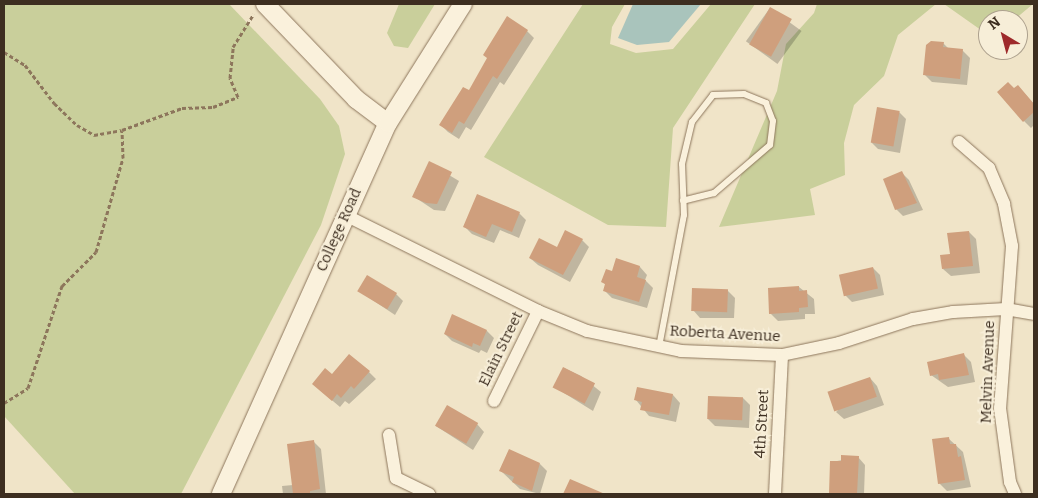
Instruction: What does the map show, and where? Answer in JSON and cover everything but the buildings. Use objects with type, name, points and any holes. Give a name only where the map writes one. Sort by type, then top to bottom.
[{"type":"street","name":"College Road","points":[[221,494],[388,123],[463,4]]},
{"type":"street","points":[[261,7],[356,99],[388,123]]},
{"type":"street","name":"Melvin Avenue","points":[[959,142],[989,168],[1004,204],[1012,246],[1000,408],[1008,473],[1015,494]]},
{"type":"street","name":"Roberta Avenue","points":[[345,215],[538,311],[587,331],[660,347],[782,354],[839,343],[913,319],[953,312],[1006,309],[1034,314]]},
{"type":"street","name":"Elain Street","points":[[494,402],[538,311]]},
{"type":"street","name":"4th Street","points":[[775,494],[782,354]]},
{"type":"street","points":[[389,435],[396,478],[429,494]]},
{"type":"lane","points":[[660,347],[684,216],[683,201],[682,164],[692,122],[713,95],[744,94],[766,103],[773,121],[770,145],[714,193],[683,201]]},
{"type":"path","points":[[4,52],[25,65],[54,103],[77,125],[94,135],[122,130],[182,108],[213,107],[238,97],[230,78],[233,47],[261,7]]},
{"type":"path","points":[[4,403],[28,388],[62,286],[96,252],[122,158],[122,130]]},
{"type":"green space","points":[[4,4],[229,4],[320,99],[339,126],[345,154],[321,225],[181,494],[75,494],[4,416]]},
{"type":"green space","points":[[399,4],[435,4],[408,48],[394,46],[387,33]]},
{"type":"green space","points":[[583,4],[625,4],[612,27],[610,44],[636,53],[673,49],[711,4],[755,4],[673,128],[666,227],[608,225],[484,157]]},
{"type":"green space","points":[[817,4],[936,4],[898,35],[884,76],[854,105],[844,143],[845,175],[810,189],[815,215],[719,227],[777,91],[786,44],[814,13]]},
{"type":"green space","points":[[944,4],[1033,4],[1026,10],[978,10],[978,28]]},
{"type":"water","points":[[633,4],[701,4],[669,42],[637,45],[618,38]]}]
